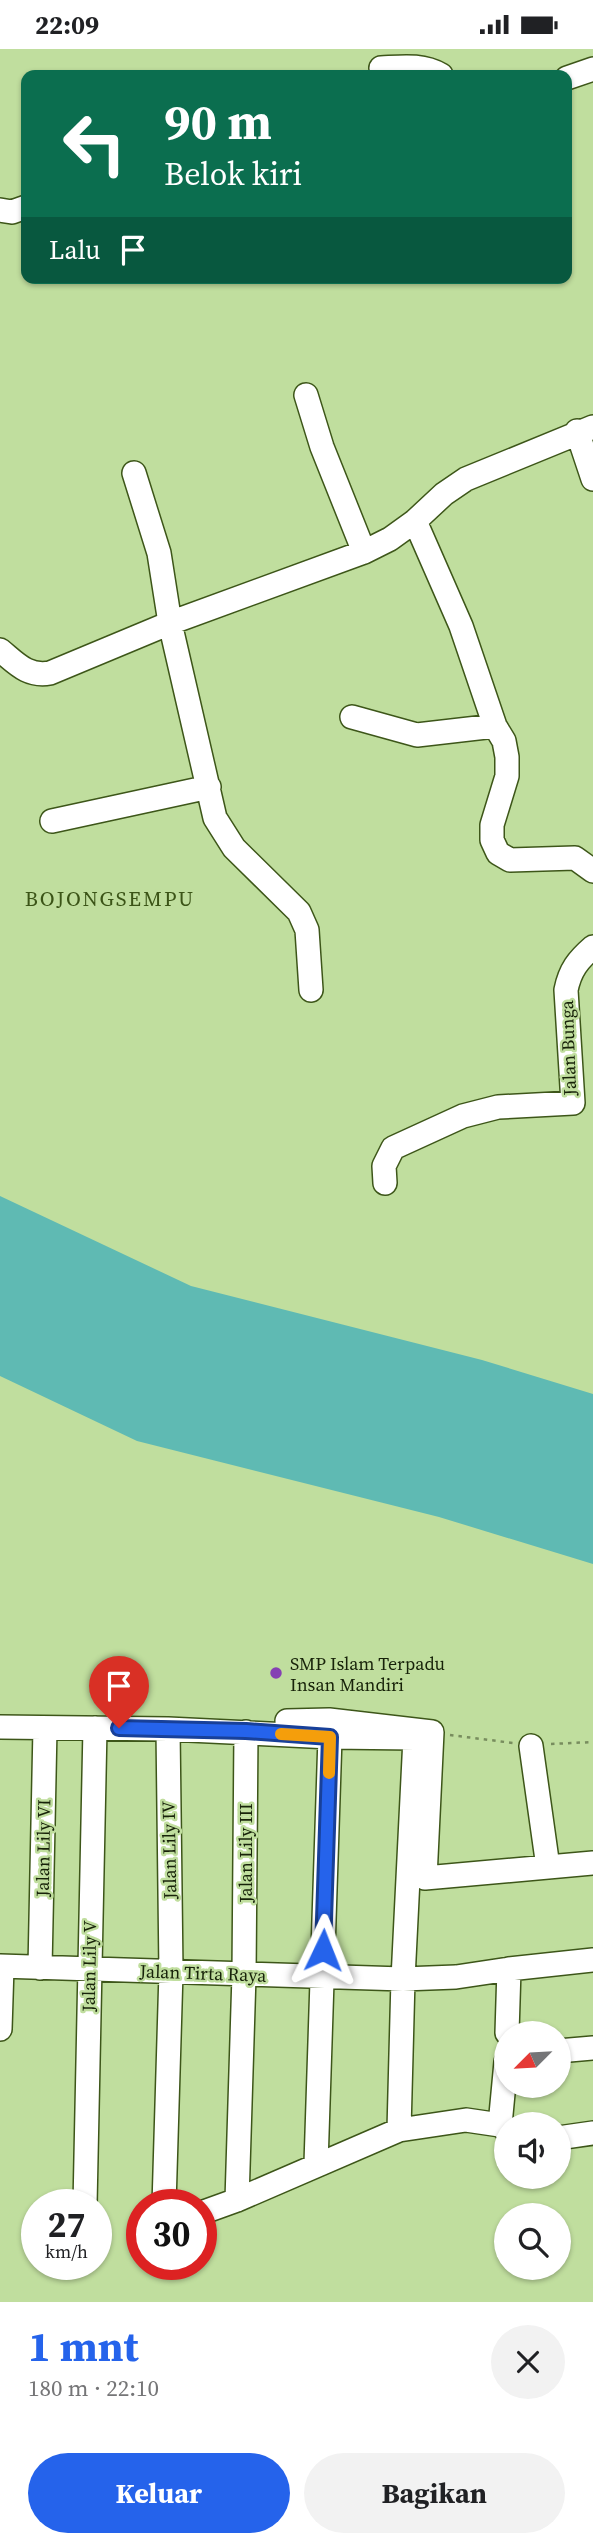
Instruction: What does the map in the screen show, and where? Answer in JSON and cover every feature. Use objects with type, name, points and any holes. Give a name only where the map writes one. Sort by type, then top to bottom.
[{"type":"street","points":[[382,68],[412,66],[431,70]]},
{"type":"street","points":[[572,76],[593,69]]},
{"type":"street","points":[[0,210],[12,212],[21,209]]},
{"type":"street","points":[[306,395],[322,447],[364,552]]},
{"type":"street","points":[[0,650],[20,668],[41,674],[170,623],[364,552],[390,539],[466,479],[585,429],[593,479]]},
{"type":"street","points":[[134,473],[159,553],[170,623],[215,818],[222,833],[241,855],[305,921],[311,990]]},
{"type":"street","points":[[415,521],[461,626],[495,726],[504,741],[507,776],[492,825],[492,840],[498,853],[510,860],[575,858],[593,871]]},
{"type":"street","points":[[352,717],[417,735],[495,726]]},
{"type":"street","points":[[52,821],[208,787]]},
{"type":"street","name":"Jalan Bunga","points":[[385,1183],[384,1166],[393,1148],[463,1116],[498,1108],[583,1102],[566,990],[569,974],[579,959],[593,947]]},
{"type":"street","points":[[0,1714],[247,1722],[329,1720],[432,1732],[425,1878],[593,1863]]},
{"type":"street","points":[[0,1727],[246,1731],[330,1737],[415,1738],[403,1979],[399,2130]]},
{"type":"street","name":"Jalan Lily VI","points":[[40,1968],[45,1728]]},
{"type":"street","name":"Jalan Lily V","points":[[85,2189],[95,1728]]},
{"type":"street","name":"Jalan Lily IV","points":[[164,2189],[171,1972],[168,1729]]},
{"type":"street","name":"Jalan Lily III","points":[[237,2200],[244,1975],[246,1731]]},
{"type":"street","points":[[317,2164],[330,1737]]},
{"type":"street","points":[[531,1746],[548,1867]]},
{"type":"street","points":[[408,1893],[593,1878]]},
{"type":"street","name":"Jalan Tirta Raya","points":[[1,1966],[403,1979],[456,1977],[593,1960]]},
{"type":"street","points":[[0,2029],[1,1966]]},
{"type":"street","points":[[507,2021],[509,1969]]},
{"type":"street","points":[[571,2050],[593,2048]]},
{"type":"street","points":[[217,2207],[399,2130],[466,2120],[494,2125]]},
{"type":"street","points":[[571,2136],[593,2133]]},
{"type":"path","points":[[432,1732],[531,1746],[593,1742]]},
{"type":"water","points":[[0,1196],[191,1286],[482,1360],[593,1394],[593,1564],[439,1517],[137,1441],[0,1376]]},
{"type":"slow traffic","points":[[281,1734],[330,1737],[329,1773]]},
{"type":"place","name":"SMP Islam Terpadu Insan Mandiri","points":[[276,1673]]},
{"type":"district","name":"BOJONGSEMPU","points":[[110,898]]},
{"type":"route","points":[[119,1728],[246,1731],[330,1737],[323,1950]]}]
